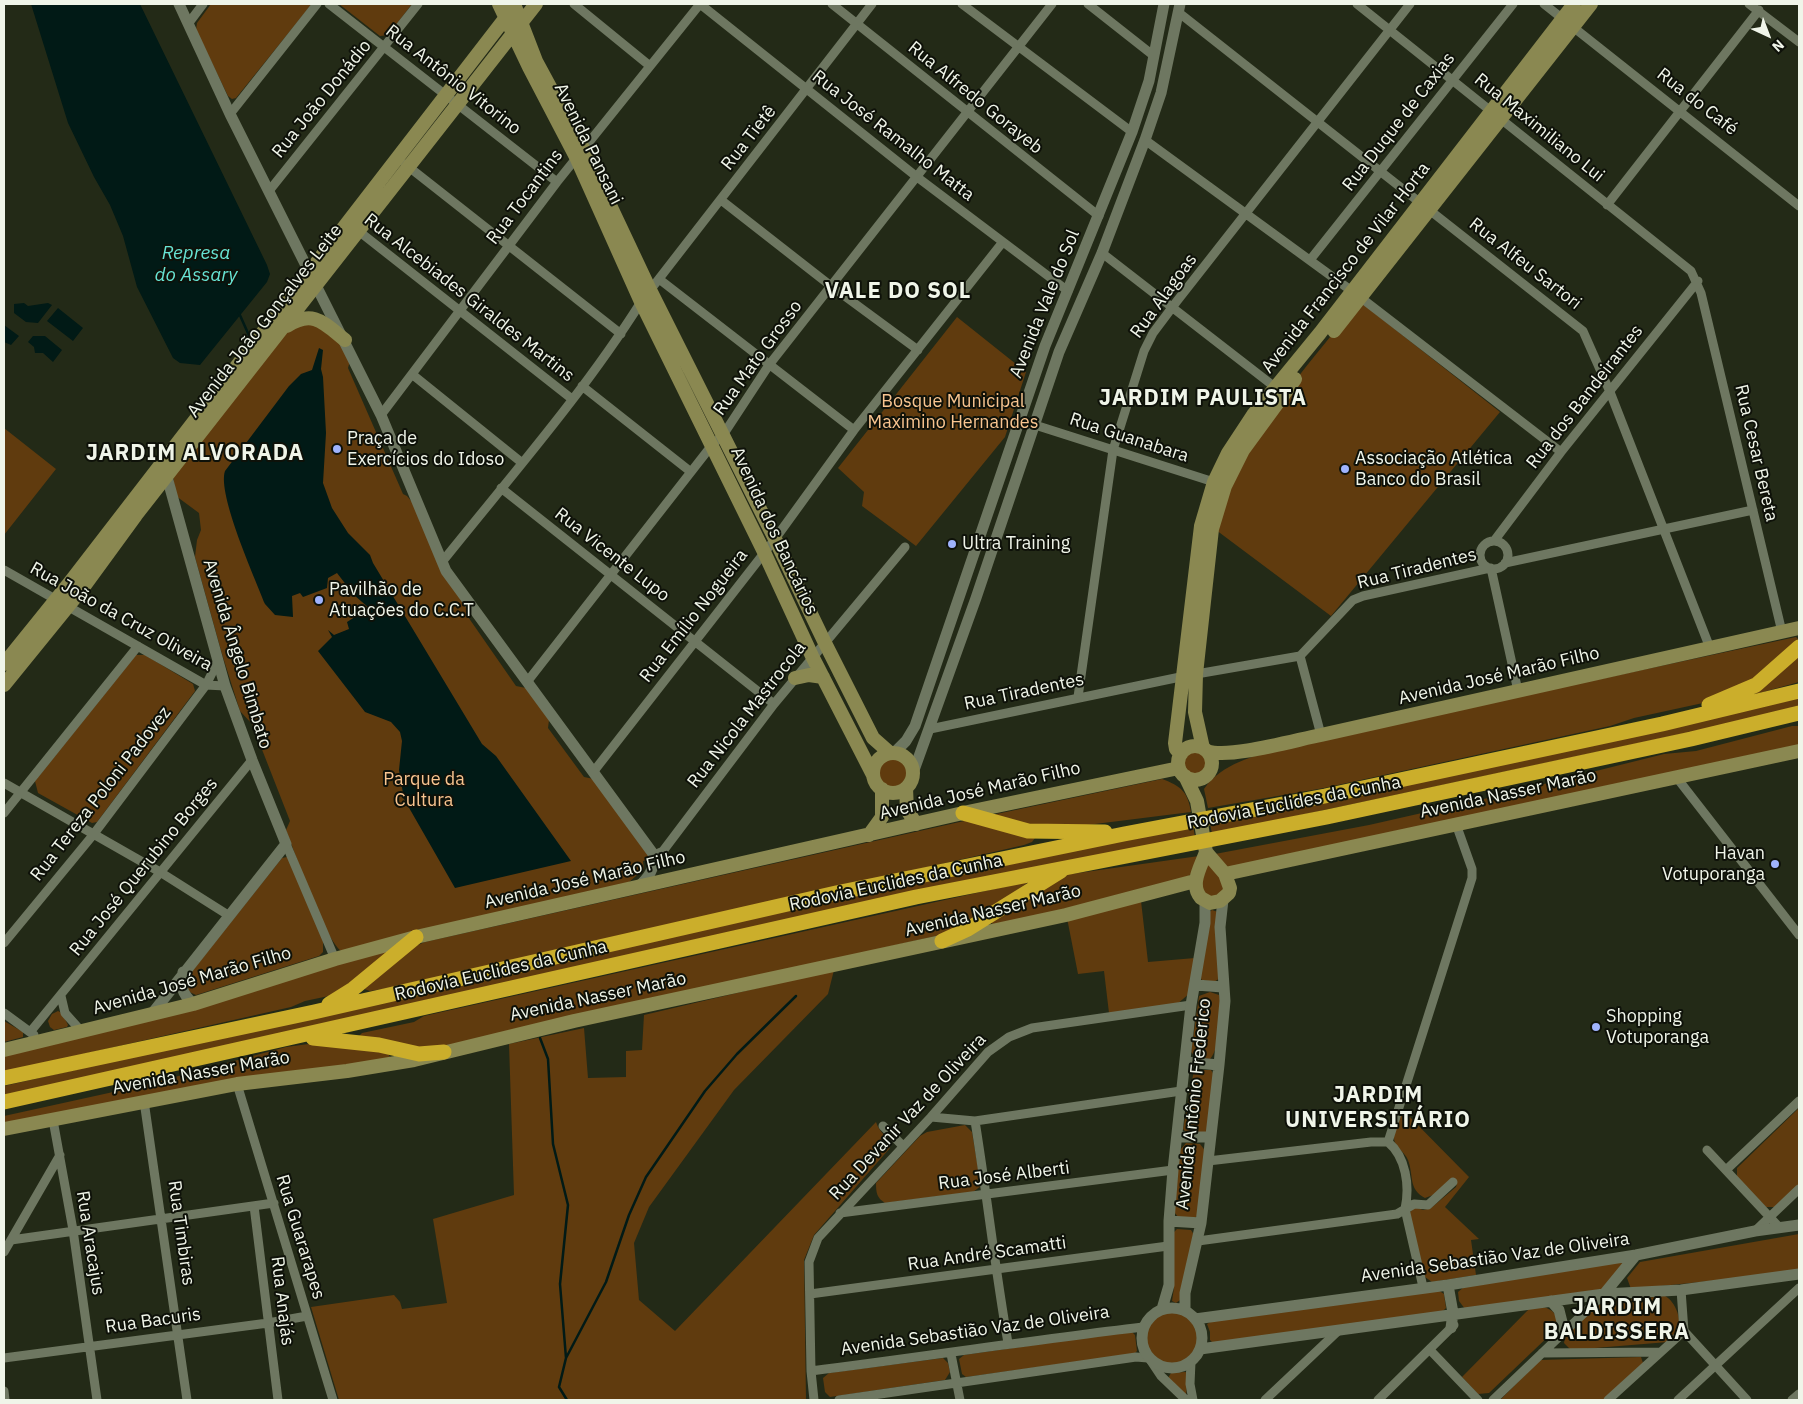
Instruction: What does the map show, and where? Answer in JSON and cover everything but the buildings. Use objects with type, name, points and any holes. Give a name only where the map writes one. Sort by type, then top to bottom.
[{"type":"highway","points":[[1662,724],[1756,685],[1799,647]]},
{"type":"highway","name":"Rodovia Euclides da Cunha","points":[[4,1078],[314,1012],[836,893],[1124,834],[1325,796],[1662,724],[1799,692]]},
{"type":"highway","name":"Rodovia Euclides da Cunha","points":[[4,1102],[916,897],[1328,817],[1691,739],[1799,713]]},
{"type":"highway","points":[[1775,719],[1799,720]]},
{"type":"highway","points":[[963,813],[1028,831],[1124,834]]},
{"type":"highway","points":[[942,941],[968,929],[1068,866]]},
{"type":"highway","points":[[314,1012],[353,989],[416,937]]},
{"type":"highway","points":[[294,1037],[340,1040],[419,1054],[444,1052]]},
{"type":"main road","name":"Avenida Pansani","points":[[499,4],[506,18],[517,28],[650,290]]},
{"type":"main road","name":"Avenida Pansani","points":[[515,4],[517,28]]},
{"type":"main road","name":"Avenida João Gonçalves Leite","points":[[6,677],[68,607],[77,585],[310,269],[515,4]]},
{"type":"main road","name":"Avenida João Gonçalves Leite","points":[[4,664],[55,600],[77,585],[153,494],[536,4]]},
{"type":"main road","name":"Avenida Francisco de Vilar Horta","points":[[1568,22],[1574,4]]},
{"type":"main road","name":"Avenida Francisco de Vilar Horta","points":[[1198,802],[1182,766],[1175,743],[1190,675],[1201,577],[1212,529],[1219,484],[1280,391],[1426,207],[1568,22],[1591,4]]},
{"type":"main road","points":[[472,61],[483,72]]},
{"type":"main road","points":[[422,126],[434,136]]},
{"type":"main road","name":"Avenida Pansani","points":[[580,153],[641,302]]},
{"type":"main road","points":[[368,195],[380,204]]},
{"type":"main road","name":"Avenida dos Bancários","points":[[650,290],[873,738],[892,753]]},
{"type":"main road","name":"Avenida dos Bancários","points":[[641,302],[764,552],[812,656],[873,776]]},
{"type":"main road","points":[[284,327],[297,319],[310,317],[322,322],[344,340]]},
{"type":"main road","name":"Avenida José Marão Filho","points":[[1205,750],[1222,753],[1241,751],[1799,628]]},
{"type":"main road","points":[[795,678],[809,675],[823,678]]},
{"type":"main road","name":"Avenida Francisco de Vilar Horta","points":[[1190,675],[1195,712],[1205,750]]},
{"type":"main road","points":[[1208,773],[1194,780],[1182,766],[1191,747],[1205,750],[1211,760],[1208,773],[1198,802],[1206,850],[1217,867],[1225,874]]},
{"type":"main road","name":"Avenida Nasser Marão","points":[[1225,874],[1799,751]]},
{"type":"main road","points":[[906,788],[891,793],[882,789],[873,776],[876,764],[884,755],[892,753],[910,762],[913,773],[906,788],[907,810],[916,824]]},
{"type":"main road","name":"Avenida José Marão Filho","points":[[4,1050],[35,1036],[82,1032],[193,1004],[335,959],[416,937],[963,813],[1182,766]]},
{"type":"main road","points":[[869,835],[882,817],[882,789]]},
{"type":"main road","points":[[1195,881],[1206,850]]},
{"type":"main road","name":"Avenida Antônio Frederico","points":[[1223,900],[1230,888],[1225,874]]},
{"type":"main road","name":"Avenida Nasser Marão","points":[[4,1129],[237,1084],[347,1071],[414,1060],[564,1023],[1066,915],[1195,881]]},
{"type":"main road","name":"Avenida Antônio Frederico","points":[[1195,881],[1198,894],[1205,901]]},
{"type":"main road","points":[[1205,901],[1215,903],[1223,900]]},
{"type":"street","points":[[179,4],[230,114],[310,269],[381,415],[442,562],[654,855],[649,877],[639,886]]},
{"type":"street","points":[[188,24],[204,4]]},
{"type":"street","points":[[230,114],[317,4]]},
{"type":"street","name":"Rua Antônio Vitorino","points":[[329,4],[557,182]]},
{"type":"street","name":"Rua João Donádio","points":[[269,191],[418,4]]},
{"type":"street","points":[[574,4],[650,66]]},
{"type":"street","name":"Rua Tocantins","points":[[381,415],[557,182],[700,4]]},
{"type":"street","name":"Rua José Ramalho Matta","points":[[700,4],[917,177],[1068,291]]},
{"type":"street","name":"Rua Alfredo Gorayeb","points":[[832,4],[966,113],[1099,216]]},
{"type":"street","name":"Rua Tietê","points":[[641,302],[808,90],[872,4]]},
{"type":"street","points":[[962,4],[1132,132],[1247,212],[1561,452]]},
{"type":"street","name":"Rua Mato Grosso","points":[[527,682],[612,576],[712,445],[723,434],[770,365],[1052,4]]},
{"type":"street","points":[[1088,4],[1154,56],[1169,60]]},
{"type":"street","name":"Avenida Vale do Sol","points":[[892,753],[906,741],[915,726],[1021,420],[1044,346],[1132,132],[1149,81],[1164,4]]},
{"type":"street","name":"Rua Maximiliano Lui","points":[[1357,4],[1692,271],[1698,281]]},
{"type":"street","name":"Rua Alagoas","points":[[1078,698],[1113,450],[1144,351],[1153,333],[1172,307],[1410,4]]},
{"type":"street","name":"Rua Duque de Caxias","points":[[1310,260],[1513,4]]},
{"type":"street","name":"Rua do Café","points":[[1544,4],[1681,110],[1799,206]]},
{"type":"street","points":[[1750,4],[1799,42]]},
{"type":"street","name":"Avenida Vale do Sol","points":[[913,773],[976,598],[1058,352],[1114,224],[1145,140],[1161,93],[1179,8]]},
{"type":"street","name":"Rua Alfeu Sartori","points":[[1179,8],[1583,331],[1610,392],[1710,648]]},
{"type":"street","points":[[1607,205],[1759,10]]},
{"type":"street","points":[[397,158],[621,334]]},
{"type":"street","points":[[721,200],[831,286],[918,350]]},
{"type":"street","points":[[1099,216],[1114,224]]},
{"type":"street","name":"Rua Alcebiades Giraldes Martins","points":[[347,222],[572,399]]},
{"type":"street","name":"Rua Emílio Nogueira","points":[[594,771],[775,539],[854,430],[1002,243]]},
{"type":"street","points":[[1102,253],[1280,391]]},
{"type":"street","points":[[659,279],[854,430]]},
{"type":"street","name":"Rua dos Bandeirantes","points":[[1499,540],[1561,452],[1698,281]]},
{"type":"street","name":"Rua Cesar Bereta","points":[[1698,281],[1782,632]]},
{"type":"street","points":[[1068,291],[1081,300]]},
{"type":"street","points":[[442,562],[582,386],[621,334],[641,302]]},
{"type":"street","points":[[413,375],[521,462]]},
{"type":"street","points":[[582,386],[691,472]]},
{"type":"street","points":[[1021,420],[1035,424]]},
{"type":"street","name":"Rua Guanabara","points":[[1035,424],[1219,484]]},
{"type":"street","name":"Avenida Ângelo Bimbato","points":[[167,476],[172,501],[224,686],[286,844],[335,959]]},
{"type":"street","name":"Rua Vicente Lupo","points":[[501,488],[774,704]]},
{"type":"street","points":[[153,494],[172,501]]},
{"type":"street","name":"Rua Tiradentes","points":[[930,729],[1190,675],[1300,656],[1353,600],[1363,596],[1495,569],[1663,529],[1753,510]]},
{"type":"street","points":[[1495,569],[1507,553],[1499,540],[1487,543],[1480,553],[1481,560],[1495,569],[1518,691]]},
{"type":"street","name":"Rua Nicola Mastrocola","points":[[654,855],[663,851],[812,656],[905,548]]},
{"type":"street","name":"Rua João da Cruz Oliveira","points":[[4,570],[206,684],[224,686]]},
{"type":"street","points":[[961,592],[976,598]]},
{"type":"street","points":[[943,645],[957,650]]},
{"type":"street","points":[[4,813],[138,646]]},
{"type":"street","points":[[1300,656],[1321,734]]},
{"type":"street","name":"Rua Tereza Poloni Padovez","points":[[4,943],[93,835],[206,684],[218,661]]},
{"type":"street","points":[[915,726],[930,729]]},
{"type":"street","name":"Rua José Querubino Borges","points":[[35,1036],[61,996],[252,760]]},
{"type":"street","points":[[1677,778],[1799,935]]},
{"type":"street","points":[[4,782],[160,872],[228,915]]},
{"type":"street","points":[[1388,1142],[1471,883],[1472,869],[1456,824]]},
{"type":"street","points":[[151,1015],[184,970],[286,844]]},
{"type":"street","name":"Avenida Antônio Frederico","points":[[1185,1310],[1185,1293],[1201,1222],[1225,1001],[1220,927],[1223,900]]},
{"type":"street","name":"Avenida Antônio Frederico","points":[[1162,1310],[1170,1285],[1168,1246],[1173,1170],[1191,1005],[1196,985],[1205,923],[1205,901]]},
{"type":"street","points":[[184,970],[182,990],[193,1004]]},
{"type":"street","points":[[1196,985],[1223,986]]},
{"type":"street","points":[[61,996],[65,1013],[82,1032]]},
{"type":"street","name":"Rua Devanir Vaz de Oliveira","points":[[814,1400],[811,1371],[809,1262],[818,1238],[988,1052],[1009,1037],[1032,1028],[1191,1005]]},
{"type":"street","points":[[4,1013],[35,1036]]},
{"type":"street","points":[[1185,1062],[1219,1065]]},
{"type":"street","name":"Rua Guararapes","points":[[237,1084],[333,1400]]},
{"type":"street","points":[[930,1117],[975,1121],[1181,1091]]},
{"type":"street","name":"Rua Timbiras","points":[[144,1101],[163,1218],[187,1400]]},
{"type":"street","points":[[1726,1170],[1799,1101]]},
{"type":"street","name":"Rua Aracajus","points":[[53,1120],[73,1230],[98,1400]]},
{"type":"street","points":[[975,1121],[987,1194],[995,1269],[1008,1343]]},
{"type":"street","points":[[883,1126],[903,1146]]},
{"type":"street","points":[[1177,1137],[1210,1137]]},
{"type":"street","points":[[1208,1161],[1388,1142],[1397,1150],[1402,1161],[1408,1197],[1405,1209],[1423,1287]]},
{"type":"street","points":[[1707,1150],[1779,1227]]},
{"type":"street","points":[[4,1252],[60,1155]]},
{"type":"street","name":"Rua José Alberti","points":[[840,1212],[1173,1170]]},
{"type":"street","points":[[1198,1241],[1397,1214],[1414,1204],[1428,1204],[1454,1182]]},
{"type":"street","points":[[1755,1231],[1799,1189]]},
{"type":"street","points":[[11,1240],[274,1203]]},
{"type":"street","name":"Rua Anajás","points":[[254,1206],[278,1400]]},
{"type":"street","points":[[1169,1221],[1201,1222]]},
{"type":"street","name":"Avenida Sebastião Vaz de Oliveira","points":[[1195,1319],[1448,1284],[1636,1255],[1755,1231],[1799,1225]]},
{"type":"street","name":"Rua André Scamatti","points":[[810,1294],[1168,1246]]},
{"type":"street","points":[[1493,1400],[1564,1330],[1604,1294],[1636,1255]]},
{"type":"street","points":[[1200,1349],[1337,1332],[1458,1312],[1604,1294],[1681,1290],[1799,1274]]},
{"type":"street","points":[[1378,1400],[1452,1328],[1458,1312],[1448,1284]]},
{"type":"street","points":[[1678,1400],[1799,1288]]},
{"type":"street","points":[[1681,1290],[1684,1332],[1747,1400]]},
{"type":"street","points":[[1551,1301],[1559,1310],[1564,1330]]},
{"type":"street","points":[[1186,1400],[1161,1376],[1150,1360],[1142,1343],[1143,1327],[1148,1319],[1169,1308],[1185,1310],[1201,1328],[1202,1339],[1200,1349],[1192,1362],[1190,1384],[1193,1400]]},
{"type":"street","name":"Rua Bacuris","points":[[4,1358],[268,1323],[307,1316]]},
{"type":"street","name":"Avenida Sebastião Vaz de Oliveira","points":[[811,1371],[951,1354],[1008,1343],[1143,1327]]},
{"type":"street","points":[[1265,1400],[1337,1332]]},
{"type":"street","points":[[1608,1400],[1684,1332]]},
{"type":"street","points":[[1430,1350],[1478,1400]]},
{"type":"street","points":[[1542,1353],[1660,1352]]},
{"type":"street","points":[[951,1354],[960,1400]]},
{"type":"street","points":[[839,1400],[1136,1356],[1150,1360],[1161,1367],[1171,1369],[1182,1367],[1192,1362]]},
{"type":"street","points":[[4,1391],[5,1400]]},
{"type":"street","points":[[1792,1400],[1799,1394]]},
{"type":"green space","points":[[211,4],[311,5],[236,98],[232,99],[228,96],[196,30],[197,23]]},
{"type":"green space","points":[[339,4],[412,4],[388,35],[380,36]]},
{"type":"green space","name":"Associação Atlética Banco do Brasil","points":[[1359,301],[1500,412],[1331,616],[1216,530],[1229,486],[1254,438],[1270,414]]},
{"type":"green space","name":"Bosque Municipal Maximino Hernandes","points":[[957,317],[1026,372],[1005,437],[916,546],[862,506],[864,492],[838,468]]},
{"type":"green space","name":"Parque da Cultura","points":[[306,321],[326,327],[351,357],[348,368],[403,494],[412,502],[467,605],[466,614],[516,686],[526,688],[549,720],[548,728],[584,777],[594,779],[649,856],[650,859],[643,861],[644,869],[628,883],[343,952],[328,932],[311,896],[286,830],[290,821],[252,724],[240,711],[222,654],[195,557],[197,540],[201,530],[199,513],[176,496],[173,476],[284,334]]},
{"type":"green space","points":[[4,428],[56,469],[4,535]]},
{"type":"green space","points":[[1796,637],[1799,640],[1753,683],[1703,703],[1634,718],[1610,726],[1324,788],[1208,808],[1204,789],[1211,780],[1230,767],[1250,757],[1283,747]]},
{"type":"green space","points":[[1799,653],[1799,682],[1756,694],[1753,691]]},
{"type":"green space","points":[[136,655],[145,655],[193,684],[195,691],[97,822],[92,823],[38,793],[35,781]]},
{"type":"green space","points":[[1799,696],[1799,709],[1212,834],[1210,823]]},
{"type":"green space","points":[[1792,726],[1799,726],[1799,748],[1233,869],[1222,867],[1215,854],[1369,825],[1488,798],[1664,754],[1696,751]]},
{"type":"green space","points":[[1195,748],[1205,753],[1210,763],[1205,773],[1195,778],[1185,773],[1180,763],[1185,753]]},
{"type":"green space","points":[[893,756],[905,761],[910,773],[905,785],[893,790],[881,785],[876,773],[881,761]]},
{"type":"green space","points":[[1162,779],[1179,787],[1188,799],[1191,812],[1047,830],[987,816]]},
{"type":"green space","points":[[973,819],[1035,838],[1032,842],[1024,845],[427,982],[370,991],[364,989],[410,948],[425,942]]},
{"type":"green space","points":[[1193,825],[1195,837],[4,1097],[4,1086],[792,907]]},
{"type":"green space","points":[[1199,856],[1191,874],[1180,880],[1098,902],[993,925],[991,921],[1064,875]]},
{"type":"green space","points":[[287,857],[291,860],[323,939],[323,952],[319,956],[196,995],[191,993],[187,988],[185,980],[282,858]]},
{"type":"green space","points":[[1208,857],[1219,875],[1224,891],[1210,900],[1198,882]]},
{"type":"green space","points":[[1030,881],[958,931],[429,1051],[359,1036],[362,1033],[414,1022],[424,1016]]},
{"type":"green space","points":[[1141,901],[1148,962],[1195,958],[1190,993],[1176,1005],[1109,1013],[1104,971],[1078,974],[1067,918]]},
{"type":"green space","points":[[1212,910],[1218,912],[1220,978],[1214,982],[1202,980],[1200,977],[1208,913]]},
{"type":"green space","points":[[398,948],[343,993],[305,1001],[291,1007],[4,1072],[4,1053]]},
{"type":"green space","points":[[834,970],[828,994],[734,1090],[649,1207],[634,1243],[639,1300],[675,1331],[876,1122],[890,1144],[890,1148],[814,1235],[804,1260],[806,1400],[339,1400],[311,1307],[394,1295],[400,1302],[402,1309],[447,1303],[433,1219],[514,1195],[509,1044],[584,1028],[588,1078],[626,1077],[626,1051],[642,1050],[644,1015]]},
{"type":"green space","points":[[1210,992],[1219,995],[1221,1010],[1219,1038],[1210,1059],[1196,1057],[1191,1052],[1199,996]]},
{"type":"green space","points":[[58,1011],[62,1013],[68,1025],[67,1027],[54,1030],[50,1027],[48,1021],[52,1014]]},
{"type":"green space","points":[[4,1021],[23,1032],[23,1037],[4,1042]]},
{"type":"green space","points":[[316,1043],[387,1052],[390,1057],[387,1060],[4,1125],[4,1116],[145,1085],[286,1047]]},
{"type":"green space","points":[[1194,1070],[1211,1070],[1214,1075],[1207,1131],[1204,1135],[1186,1132],[1183,1129]]},
{"type":"green space","points":[[1799,1108],[1799,1185],[1776,1207],[1766,1207],[1737,1177],[1737,1168]]},
{"type":"green space","points":[[1403,1110],[1469,1177],[1445,1207],[1479,1239],[1471,1240],[1476,1275],[1432,1282],[1425,1277],[1409,1213],[1415,1207],[1423,1210],[1431,1208],[1456,1187],[1457,1183],[1455,1179],[1433,1195],[1425,1198],[1416,1191],[1412,1182],[1408,1160],[1394,1140],[1395,1130]]},
{"type":"green space","points":[[965,1125],[972,1132],[981,1186],[973,1192],[885,1203],[880,1199],[876,1183],[920,1136],[927,1132]]},
{"type":"green space","points":[[1186,1143],[1200,1144],[1207,1153],[1198,1215],[1194,1219],[1179,1218],[1174,1212],[1180,1150]]},
{"type":"green space","points":[[1177,1229],[1191,1230],[1194,1235],[1180,1300],[1176,1303],[1172,1301],[1174,1288],[1172,1234]]},
{"type":"green space","points":[[1799,1234],[1799,1272],[1631,1289],[1627,1278],[1640,1262]]},
{"type":"green space","points":[[1621,1261],[1623,1264],[1603,1289],[1465,1309],[1459,1301],[1458,1292],[1465,1286]]},
{"type":"green space","points":[[1438,1290],[1444,1294],[1446,1308],[1441,1313],[1213,1343],[1210,1340],[1207,1324],[1212,1321]]},
{"type":"green space","points":[[1665,1296],[1675,1307],[1679,1318],[1677,1333],[1668,1342],[1571,1350],[1564,1343],[1565,1337],[1595,1307],[1604,1302]]},
{"type":"green space","points":[[1543,1307],[1551,1310],[1556,1315],[1557,1326],[1555,1330],[1489,1393],[1478,1394],[1462,1377],[1529,1309]]},
{"type":"green space","points":[[1172,1312],[1186,1316],[1194,1324],[1198,1338],[1194,1352],[1186,1360],[1172,1364],[1158,1360],[1150,1352],[1146,1338],[1150,1324],[1158,1316]]},
{"type":"green space","points":[[1131,1331],[1135,1335],[1137,1351],[1134,1354],[966,1377],[962,1374],[959,1359],[964,1355]]},
{"type":"green space","points":[[1641,1357],[1643,1363],[1603,1400],[1500,1400],[1540,1360]]},
{"type":"green space","points":[[943,1358],[948,1363],[950,1372],[945,1380],[830,1397],[825,1392],[823,1378],[829,1373]]},
{"type":"green space","points":[[1171,1373],[1188,1373],[1186,1396],[1168,1378]]},
{"type":"water","name":"Represa do Assary","points":[[31,4],[140,4],[267,265],[270,274],[267,282],[200,365],[180,363],[173,358],[137,287],[123,236],[110,205],[68,123]]},
{"type":"water","points":[[24,303],[28,306],[48,303],[52,305],[38,323],[26,322],[14,313],[14,304]]},
{"type":"water","points":[[58,308],[83,328],[73,341],[47,321]]},
{"type":"water","points":[[4,325],[19,336],[11,345],[4,342]]},
{"type":"water","points":[[33,336],[45,336],[62,350],[53,362],[43,353],[35,353],[34,347],[28,342]]},
{"type":"water","points":[[319,348],[323,350],[321,369],[326,433],[323,483],[332,508],[348,533],[370,555],[482,744],[496,756],[571,861],[455,888],[404,799],[399,770],[402,741],[400,732],[391,722],[365,712],[318,651],[332,637],[328,630],[334,635],[349,629],[347,622],[369,608],[354,595],[337,573],[328,578],[327,588],[303,597],[300,593],[292,596],[293,617],[275,615],[265,604],[246,557],[226,498],[225,471],[289,386],[301,374],[312,370]]},
{"type":"waterway","points":[[239,313],[251,340]]},
{"type":"waterway","points":[[566,1358],[606,1282],[629,1215],[646,1177],[705,1091],[737,1054],[796,996]]},
{"type":"waterway","points":[[540,1038],[548,1059],[553,1144],[568,1205],[560,1284],[566,1358],[559,1387],[567,1400]]},
{"type":"place","name":"Praça de Exercícios do Idoso","points":[[337,449]]},
{"type":"place","name":"Associação Atlética Banco do Brasil","points":[[1345,469]]},
{"type":"place","name":"Ultra Training","points":[[952,544]]},
{"type":"place","name":"Pavilhão de Atuações do C.C.T","points":[[319,600]]},
{"type":"place","name":"Havan Votuporanga","points":[[1775,864]]},
{"type":"place","name":"Shopping Votuporanga","points":[[1596,1027]]},
{"type":"district","name":"VALE DO SOL","points":[[898,292]]},
{"type":"district","name":"JARDIM PAULISTA","points":[[1203,399]]},
{"type":"district","name":"JARDIM ALVORADA","points":[[195,454]]},
{"type":"district","name":"JARDIM UNIVERSITÁRIO","points":[[1378,1108]]},
{"type":"district","name":"JARDIM BALDISSERA","points":[[1617,1320]]}]
